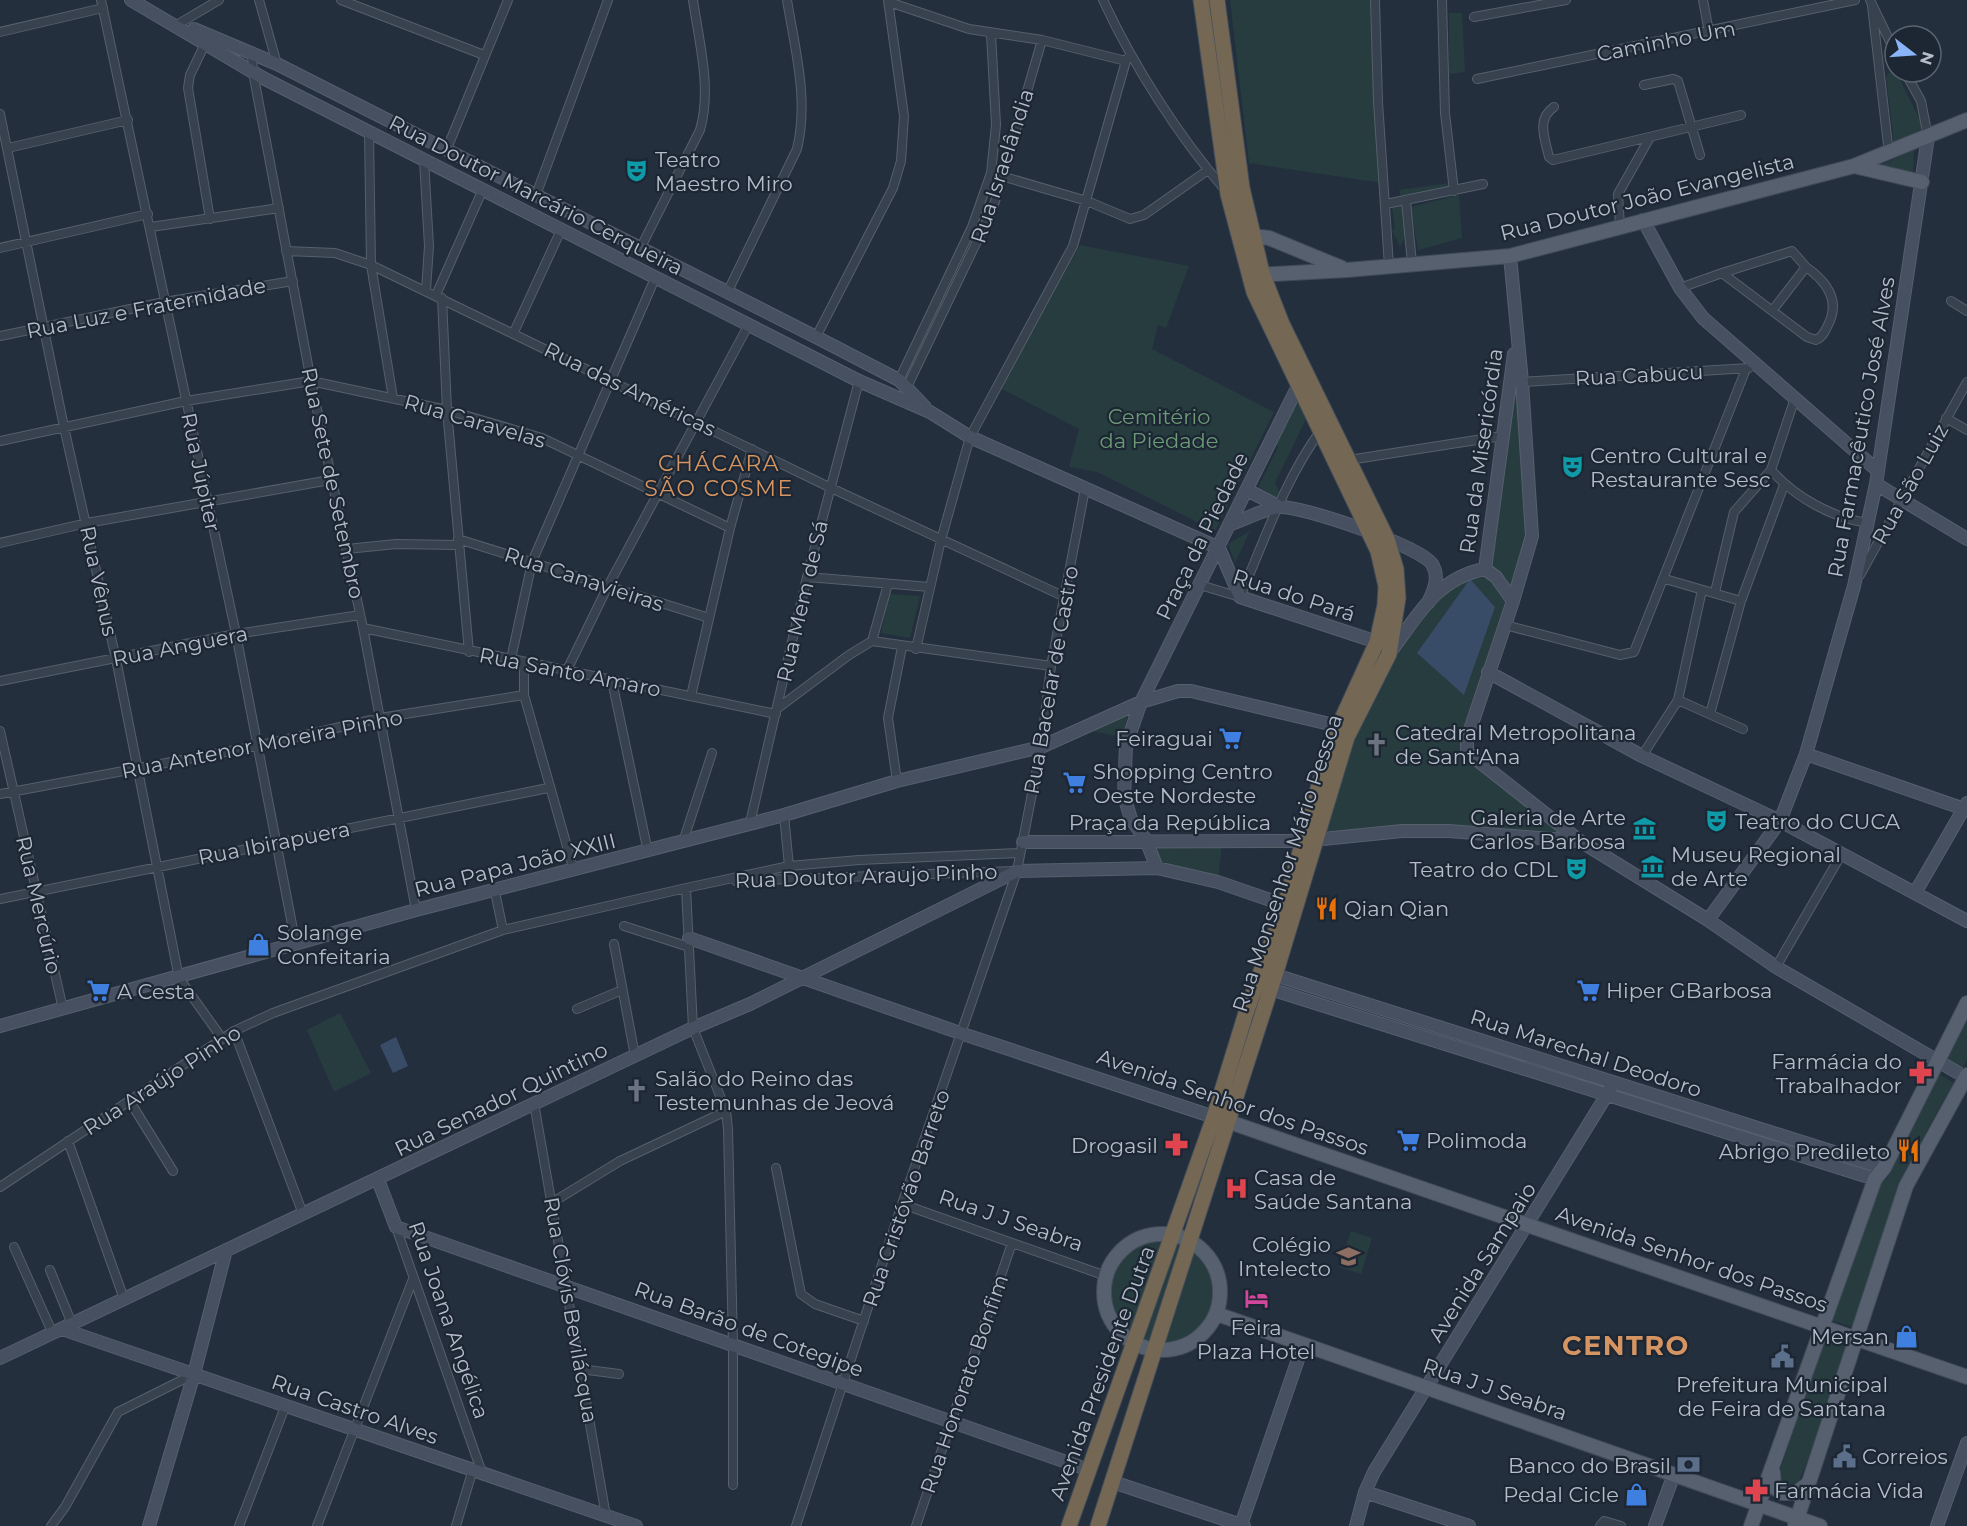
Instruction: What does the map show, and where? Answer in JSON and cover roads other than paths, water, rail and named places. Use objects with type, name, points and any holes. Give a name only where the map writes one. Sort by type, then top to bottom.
[{"type":"highway","points":[[1202,0],[1228,194],[1246,244]]},
{"type":"highway","points":[[1217,0],[1242,188],[1246,244]]},
{"type":"highway","name":"Rua Monsenhor Mário Pessoa","points":[[1174,1235],[1254,1036],[1273,982],[1310,840],[1317,786],[1338,726],[1377,642],[1385,605],[1385,575],[1369,531],[1298,386],[1255,275],[1246,244]]},
{"type":"highway","name":"Rua Monsenhor Mário Pessoa","points":[[1190,1241],[1246,1013],[1352,725],[1389,654],[1398,598],[1396,569],[1387,539],[1282,324],[1255,275]]},
{"type":"highway","points":[[1254,1036],[1255,1015],[1284,928],[1285,905]]},
{"type":"highway","name":"Avenida Presidente Dutra","points":[[1069,1526],[1174,1235]]},
{"type":"highway","name":"Avenida Presidente Dutra","points":[[1098,1526],[1190,1241]]},
{"type":"main road","name":"Rua Doutor João Evangelista","points":[[1255,275],[1347,270],[1510,256],[1854,166],[1889,154],[1967,120]]},
{"type":"main road","points":[[1854,166],[1922,182]]},
{"type":"main road","points":[[1246,244],[1269,238],[1347,270]]},
{"type":"main road","points":[[1751,1526],[1822,1325],[1880,1173],[1967,1003]]},
{"type":"main road","points":[[1796,1522],[1906,1186],[1966,1076]]},
{"type":"main road","name":"Avenida Senhor dos Passos","points":[[1221,1119],[1967,1377]]},
{"type":"main road","points":[[1152,1234],[1174,1235],[1190,1241],[1206,1254],[1216,1269],[1221,1291],[1217,1314],[1200,1337],[1176,1350],[1154,1351],[1133,1344],[1119,1333],[1106,1311],[1104,1295],[1106,1276],[1111,1263],[1129,1244],[1152,1234]]},
{"type":"main road","name":"Rua J J Seabra","points":[[1217,1314],[1759,1504],[1796,1522],[1820,1526]]},
{"type":"main road","points":[[1773,1467],[1774,1487],[1782,1493],[1796,1493],[1809,1482]]},
{"type":"street","name":"Rua Doutor Marcário Cerqueira","points":[[130,0],[254,72],[369,133],[656,276],[859,381],[930,412],[970,437],[1219,549]]},
{"type":"street","name":"Rua Doutor Marcário Cerqueira","points":[[142,0],[180,23],[277,64],[816,337],[903,384],[930,412]]},
{"type":"street","points":[[180,23],[219,0]]},
{"type":"street","points":[[259,0],[277,64]]},
{"type":"street","points":[[341,0],[484,55]]},
{"type":"street","points":[[446,151],[507,0]]},
{"type":"street","points":[[536,195],[608,0]]},
{"type":"street","points":[[641,247],[700,130],[705,114],[706,93],[693,0]]},
{"type":"street","points":[[728,291],[797,149],[802,128],[803,106],[787,0]]},
{"type":"street","points":[[1103,0],[1128,58],[1208,170],[1228,194]]},
{"type":"street","points":[[1375,0],[1378,102],[1389,266]]},
{"type":"street","points":[[1442,0],[1445,113],[1454,191]]},
{"type":"street","points":[[1474,17],[1566,0]]},
{"type":"street","points":[[1703,0],[1708,32]]},
{"type":"street","name":"Caminho Um","points":[[1477,79],[1855,0]]},
{"type":"street","points":[[816,337],[892,188],[902,161],[904,116],[888,1],[991,34],[1042,40],[1128,58]]},
{"type":"street","points":[[1871,3],[1883,28]]},
{"type":"street","points":[[1871,3],[1889,154]]},
{"type":"street","points":[[0,32],[102,4]]},
{"type":"street","name":"Rua Júpiter","points":[[102,4],[236,634],[296,945]]},
{"type":"street","points":[[903,384],[972,227],[991,172],[996,125],[991,34]]},
{"type":"street","name":"Rua Israelândia","points":[[903,384],[982,235],[1042,40]]},
{"type":"street","points":[[205,44],[190,75],[188,88],[210,219]]},
{"type":"street","name":"Rua Sete de Setembro","points":[[252,55],[286,251],[330,480],[363,628],[416,910]]},
{"type":"street","points":[[915,649],[941,540],[970,437],[1073,246],[1128,58]]},
{"type":"street","points":[[1644,85],[1673,79],[1678,81],[1700,155]]},
{"type":"street","points":[[1911,84],[1921,102],[1928,137]]},
{"type":"street","points":[[1554,107],[1546,112],[1543,121],[1552,160],[1649,139],[1741,115]]},
{"type":"street","name":"Rua Vênus","points":[[0,114],[3,138],[8,148],[64,427],[116,659],[136,770],[179,978],[221,1037]]},
{"type":"street","points":[[8,148],[128,120]]},
{"type":"street","points":[[369,133],[371,264],[393,398]]},
{"type":"street","name":"Rua Farmacêutico José Alves","points":[[1708,920],[1780,821],[1806,754],[1854,586],[1877,477],[1928,137]]},
{"type":"street","points":[[1620,226],[1618,194],[1649,139]]},
{"type":"street","points":[[424,160],[429,246],[426,290]]},
{"type":"street","points":[[991,172],[1087,201],[1124,218],[1137,219],[1208,170]]},
{"type":"street","points":[[1386,204],[1483,184]]},
{"type":"street","points":[[469,652],[439,297],[483,189]]},
{"type":"street","points":[[1406,201],[1412,263]]},
{"type":"street","points":[[546,222],[554,215],[557,206]]},
{"type":"street","points":[[151,227],[279,208]]},
{"type":"street","points":[[0,248],[148,214]]},
{"type":"street","points":[[514,332],[571,223],[580,217]]},
{"type":"street","points":[[1643,220],[1680,288],[1703,318],[1751,368],[1794,401],[1900,499],[1967,539]]},
{"type":"street","points":[[1680,288],[1722,273],[1788,250],[1792,251],[1806,267],[1822,279],[1833,300],[1832,315],[1822,336],[1818,340],[1811,339],[1722,273]]},
{"type":"street","name":"Rua das Américas","points":[[286,251],[335,253],[371,264],[829,487],[1065,597]]},
{"type":"street","name":"Rua da Misericórdia","points":[[1510,256],[1516,338],[1522,382],[1532,536],[1513,601],[1468,735],[1466,750],[1580,841]]},
{"type":"street","points":[[1772,311],[1806,267]]},
{"type":"street","points":[[511,659],[532,562],[656,276]]},
{"type":"street","name":"Rua Luz e Fraternidade","points":[[0,336],[164,302],[293,281]]},
{"type":"street","points":[[1951,301],[1967,311]]},
{"type":"street","points":[[567,670],[607,588],[749,324]]},
{"type":"street","name":"Rua da Misericórdia","points":[[1485,569],[1516,338]]},
{"type":"street","points":[[1505,625],[1626,656],[1638,646],[1751,368]]},
{"type":"street","name":"Rua Cabucu","points":[[1522,382],[1751,368]]},
{"type":"street","points":[[0,441],[186,401],[311,381]]},
{"type":"street","name":"Rua Caravelas","points":[[311,381],[447,411],[542,438],[730,528]]},
{"type":"street","name":"Rua Mem de Sá","points":[[750,823],[829,487],[859,381]]},
{"type":"street","name":"Rua São Luiz","points":[[1854,586],[1900,499],[1967,382]]},
{"type":"street","name":"Praça da Piedade","points":[[1157,868],[1146,840],[1131,819],[1124,796],[1126,745],[1141,702],[1298,386]]},
{"type":"street","points":[[1715,592],[1734,512],[1771,470],[1794,401]]},
{"type":"street","points":[[1946,418],[1967,430]]},
{"type":"street","points":[[1240,597],[1310,445],[1321,430]]},
{"type":"street","points":[[1349,460],[1502,436]]},
{"type":"street","points":[[691,696],[730,528],[752,449]]},
{"type":"street","points":[[1771,470],[1784,485],[1834,515],[1868,523]]},
{"type":"street","points":[[0,543],[87,523],[330,480]]},
{"type":"street","points":[[1710,714],[1741,601],[1784,485]]},
{"type":"street","name":"Rua Bacelar de Castro","points":[[1017,871],[1041,747],[1051,666],[1085,489]]},
{"type":"street","points":[[1247,490],[1280,507],[1369,531],[1417,552],[1432,564],[1436,580],[1428,603]]},
{"type":"street","points":[[1231,524],[1280,507]]},
{"type":"street","name":"Rua Canavieiras","points":[[347,549],[396,544],[458,542],[532,562],[607,588],[709,618]]},
{"type":"street","points":[[1219,549],[1240,597]]},
{"type":"street","points":[[1389,654],[1428,603],[1454,578],[1485,569],[1496,577],[1513,601]]},
{"type":"street","points":[[1496,577],[1522,570]]},
{"type":"street","points":[[807,578],[930,587]]},
{"type":"street","points":[[1665,579],[1741,601]]},
{"type":"street","points":[[872,641],[888,585]]},
{"type":"street","name":"Rua do Pará","points":[[1200,585],[1377,642]]},
{"type":"street","points":[[1642,756],[1678,700],[1702,590]]},
{"type":"street","name":"Rua Anguera","points":[[0,681],[236,634],[360,615]]},
{"type":"street","name":"Rua Santo Amaro","points":[[363,628],[612,681],[777,711]]},
{"type":"street","points":[[777,711],[849,655],[872,641],[915,649],[1051,666]]},
{"type":"street","points":[[897,781],[888,718],[902,647]]},
{"type":"street","points":[[524,662],[524,696],[548,788],[574,871]]},
{"type":"street","points":[[1488,672],[1642,756],[1780,821],[1967,921]]},
{"type":"street","points":[[612,681],[648,852]]},
{"type":"street","name":"Rua Papa João XXIII","points":[[0,1026],[179,978],[416,910],[495,892],[784,815],[897,781],[1041,747],[1141,702],[1185,690],[1338,726]]},
{"type":"street","name":"Rua Antenor Moreira Pinho","points":[[0,794],[257,746],[380,718],[524,696]]},
{"type":"street","points":[[1678,700],[1743,729]]},
{"type":"street","name":"Rua Mercúrio","points":[[0,731],[63,1009]]},
{"type":"street","points":[[683,842],[712,753]]},
{"type":"street","points":[[1806,754],[1966,807],[1915,893]]},
{"type":"street","name":"Rua Ibirapuera","points":[[0,899],[548,788]]},
{"type":"street","points":[[784,815],[789,866]]},
{"type":"street","name":"Praça da República","points":[[1022,847],[1146,840],[1222,843],[1310,840],[1402,831],[1449,831],[1580,841]]},
{"type":"street","points":[[1580,841],[1708,920],[1776,967],[1966,1076]]},
{"type":"street","name":"Rua Doutor Araujo Pinho","points":[[504,930],[789,866],[1022,847]]},
{"type":"street","points":[[1776,967],[1841,855]]},
{"type":"street","points":[[1017,871],[1157,868],[1218,882],[1285,905]]},
{"type":"street","name":"Rua Doutor Araujo Pinho","points":[[715,881],[1017,871]]},
{"type":"street","name":"Rua Senador Quintino","points":[[0,1358],[378,1180],[534,1103],[693,1028],[750,1004],[802,976],[1017,871]]},
{"type":"street","name":"Rua Cristóvão Barreto","points":[[796,1526],[902,1204],[963,1034],[1017,871]]},
{"type":"street","points":[[686,888],[693,1028],[726,1111],[733,1345],[733,1485]]},
{"type":"street","points":[[495,892],[504,930]]},
{"type":"street","points":[[624,926],[689,943]]},
{"type":"street","name":"Rua Araújo Pinho","points":[[0,1187],[221,1037],[273,1013],[504,930]]},
{"type":"street","name":"Avenida Senhor dos Passos","points":[[689,943],[802,976],[963,1034],[1221,1119]]},
{"type":"street","points":[[614,944],[635,1056]]},
{"type":"street","name":"Rua Marechal Deodoro","points":[[1273,982],[1880,1173]]},
{"type":"street","points":[[577,1010],[622,990]]},
{"type":"street","points":[[234,1031],[303,1214]]},
{"type":"street","name":"Avenida Sampaio","points":[[1356,1526],[1365,1491],[1388,1449],[1528,1226],[1610,1088]]},
{"type":"street","points":[[129,1100],[172,1171]]},
{"type":"street","name":"Rua Clóvis Bevilácqua","points":[[534,1103],[606,1516]]},
{"type":"street","points":[[553,1202],[620,1161],[726,1111]]},
{"type":"street","points":[[69,1141],[124,1299]]},
{"type":"street","points":[[776,1168],[801,1294],[815,1304],[864,1321]]},
{"type":"street","name":"Rua Joana Angélica","points":[[378,1180],[478,1471]]},
{"type":"street","name":"Rua J J Seabra","points":[[902,1204],[1106,1276]]},
{"type":"street","name":"Rua Barão de Cotegipe","points":[[396,1227],[1089,1470]]},
{"type":"street","name":"Rua Honorato Bonfim","points":[[916,1526],[1011,1242]]},
{"type":"street","points":[[14,1247],[62,1329]]},
{"type":"street","points":[[149,1526],[194,1374],[226,1250]]},
{"type":"street","points":[[50,1270],[62,1329]]},
{"type":"street","points":[[317,1526],[412,1279]]},
{"type":"street","name":"Rua Castro Alves","points":[[62,1329],[631,1525]]},
{"type":"street","points":[[1113,1482],[1242,1525],[1304,1345]]},
{"type":"street","points":[[580,1369],[620,1374]]},
{"type":"street","points":[[51,1526],[70,1498],[118,1412],[194,1374]]},
{"type":"street","points":[[239,1526],[285,1407]]},
{"type":"street","points":[[1937,1526],[1967,1443]]},
{"type":"street","points":[[456,1526],[478,1471]]},
{"type":"street","points":[[1655,1526],[1674,1474]]},
{"type":"street","points":[[1365,1491],[1469,1526]]},
{"type":"street","points":[[1600,1526],[1604,1521],[1621,1526]]},
{"type":"water","points":[[1470,579],[1495,607],[1464,695],[1417,653]]},
{"type":"water","points":[[396,1037],[408,1066],[393,1073],[380,1045]]},
{"type":"place","name":"Teatro Maestro Miro","points":[[637,171]]},
{"type":"place","name":"Centro Cultural e Restaurante Sesc","points":[[1572,467]]},
{"type":"place","name":"Feiraguai","points":[[1231,738]]},
{"type":"place","name":"Catedral Metropolitana de Sant'Ana","points":[[1377,744]]},
{"type":"place","name":"Shopping Centro Oeste Nordeste","points":[[1075,783]]},
{"type":"place","name":"Teatro do CUCA","points":[[1717,821]]},
{"type":"place","name":"Galeria de Arte Carlos Barbosa","points":[[1644,829]]},
{"type":"place","name":"Museu Regional de Arte","points":[[1653,866]]},
{"type":"place","name":"Teatro do CDL","points":[[1576,869]]},
{"type":"place","name":"Qian Qian","points":[[1326,908]]},
{"type":"place","name":"Solange Confeitaria","points":[[259,944]]},
{"type":"place","name":"Hiper GBarbosa","points":[[1588,990]]},
{"type":"place","name":"A Cesta","points":[[99,991]]},
{"type":"place","name":"Farmácia do Trabalhador","points":[[1920,1073]]},
{"type":"place","name":"Salão do Reino das Testemunhas de Jeová","points":[[637,1090]]},
{"type":"place","name":"Polimoda","points":[[1408,1140]]},
{"type":"place","name":"Drogasil","points":[[1176,1145]]},
{"type":"place","name":"Abrigo Predileto","points":[[1908,1151]]},
{"type":"place","name":"Casa de Saúde Santana","points":[[1236,1189]]},
{"type":"place","name":"Colégio Intelecto","points":[[1349,1256]]},
{"type":"place","name":"Feira Plaza Hotel","points":[[1256,1299]]},
{"type":"place","name":"Mersan","points":[[1907,1336]]},
{"type":"place","name":"Prefeitura Municipal de Feira de Santana","points":[[1782,1356]]},
{"type":"place","name":"Correios","points":[[1844,1456]]},
{"type":"place","name":"Banco do Brasil","points":[[1689,1465]]},
{"type":"place","name":"Farmácia Vida","points":[[1756,1490]]},
{"type":"place","name":"Pedal Cicle","points":[[1637,1494]]},
{"type":"district","name":"CHÁCARA SÃO COSME","points":[[719,476]]},
{"type":"district","name":"CENTRO","points":[[1626,1345]]},
{"type":"park label","name":"Cemitério da Piedade","points":[[1159,428]]}]
